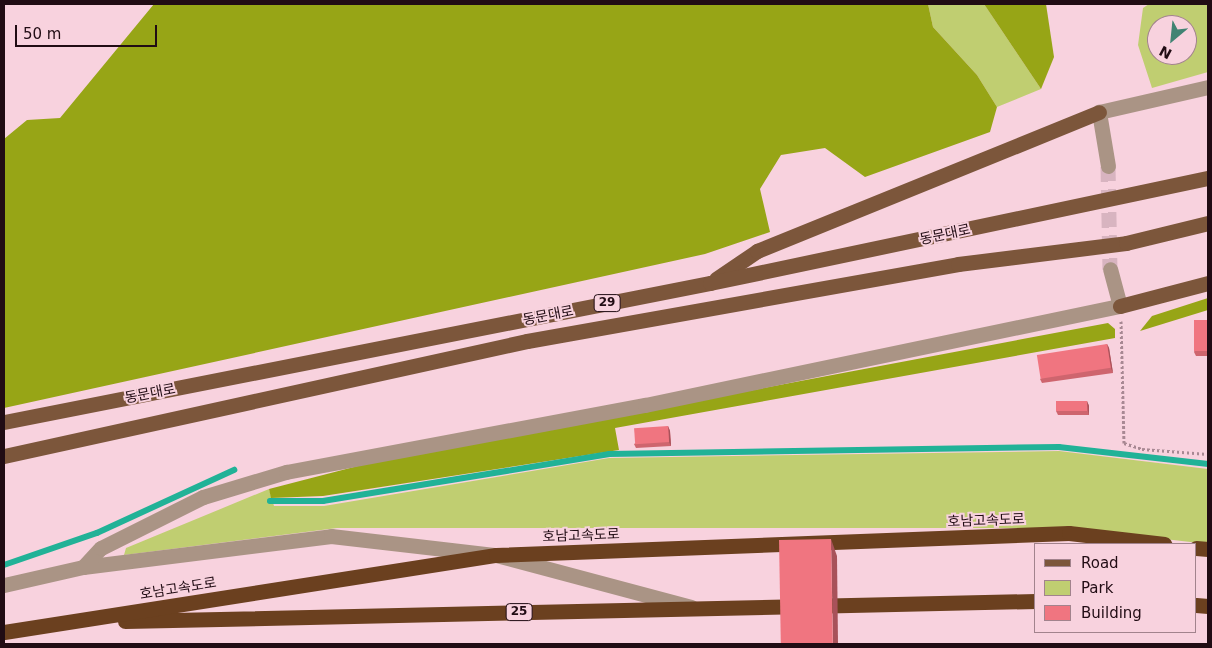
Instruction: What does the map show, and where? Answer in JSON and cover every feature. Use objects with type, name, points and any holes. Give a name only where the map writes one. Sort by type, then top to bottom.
[{"type":"highway","name":"호남고속도로","points":[[4,632],[496,555],[1069,533],[1155,543]]},
{"type":"highway","name":"호남고속도로","points":[[4,632],[70,622],[1034,601]]},
{"type":"main road","points":[[710,283],[756,251],[1099,112]]},
{"type":"main road","name":"동문대로","points":[[4,422],[710,283],[1208,178]]},
{"type":"main road","name":"동문대로","points":[[4,456],[527,341],[958,264],[1126,243],[1208,223]]},
{"type":"main road","points":[[1120,306],[1208,283]]},
{"type":"street","points":[[1108,166],[1099,112],[1208,88]]},
{"type":"street","points":[[83,567],[101,548],[203,497],[286,472],[644,406],[1120,306],[1110,269]]},
{"type":"street","points":[[4,585],[83,567],[331,536],[496,555],[697,608]]},
{"type":"path","points":[[1120,306],[1124,443],[1142,449],[1208,454]]},
{"type":"green space","points":[[154,4],[928,4],[933,27],[977,75],[997,107],[990,132],[865,177],[825,148],[781,155],[760,189],[770,232],[705,254],[4,408],[4,139],[27,120],[60,118]]},
{"type":"green space","points":[[928,4],[984,4],[1041,89],[997,107],[977,75],[933,27]]},
{"type":"green space","points":[[984,4],[1046,4],[1054,57],[1041,89]]},
{"type":"green space","points":[[1149,4],[1208,4],[1208,72],[1152,88],[1138,45],[1143,8]]},
{"type":"green space","points":[[1208,298],[1208,310],[1140,331],[1152,316]]},
{"type":"green space","points":[[1108,323],[1115,329],[1115,338],[615,428],[619,450],[323,496],[271,498],[269,489],[377,461]]},
{"type":"green space","points":[[1059,451],[1208,469],[1208,544],[1068,528],[337,528],[124,555],[126,548],[269,489],[274,506],[324,506],[609,458]]},
{"type":"building","points":[[1194,320],[1208,320],[1208,351],[1194,351]]},
{"type":"building","points":[[1107,344],[1111,368],[1041,379],[1037,355]]},
{"type":"building","points":[[1056,401],[1087,401],[1087,411],[1056,411]]},
{"type":"building","points":[[668,426],[669,442],[635,444],[634,428]]},
{"type":"building","points":[[831,539],[833,644],[781,644],[779,540]]},
{"type":"waterway","points":[[270,501],[323,501],[609,454],[1059,447],[1208,464]]},
{"type":"waterway","points":[[4,565],[97,533],[234,470]]},
{"type":"tunnel","points":[[1108,166],[1110,269]]}]
